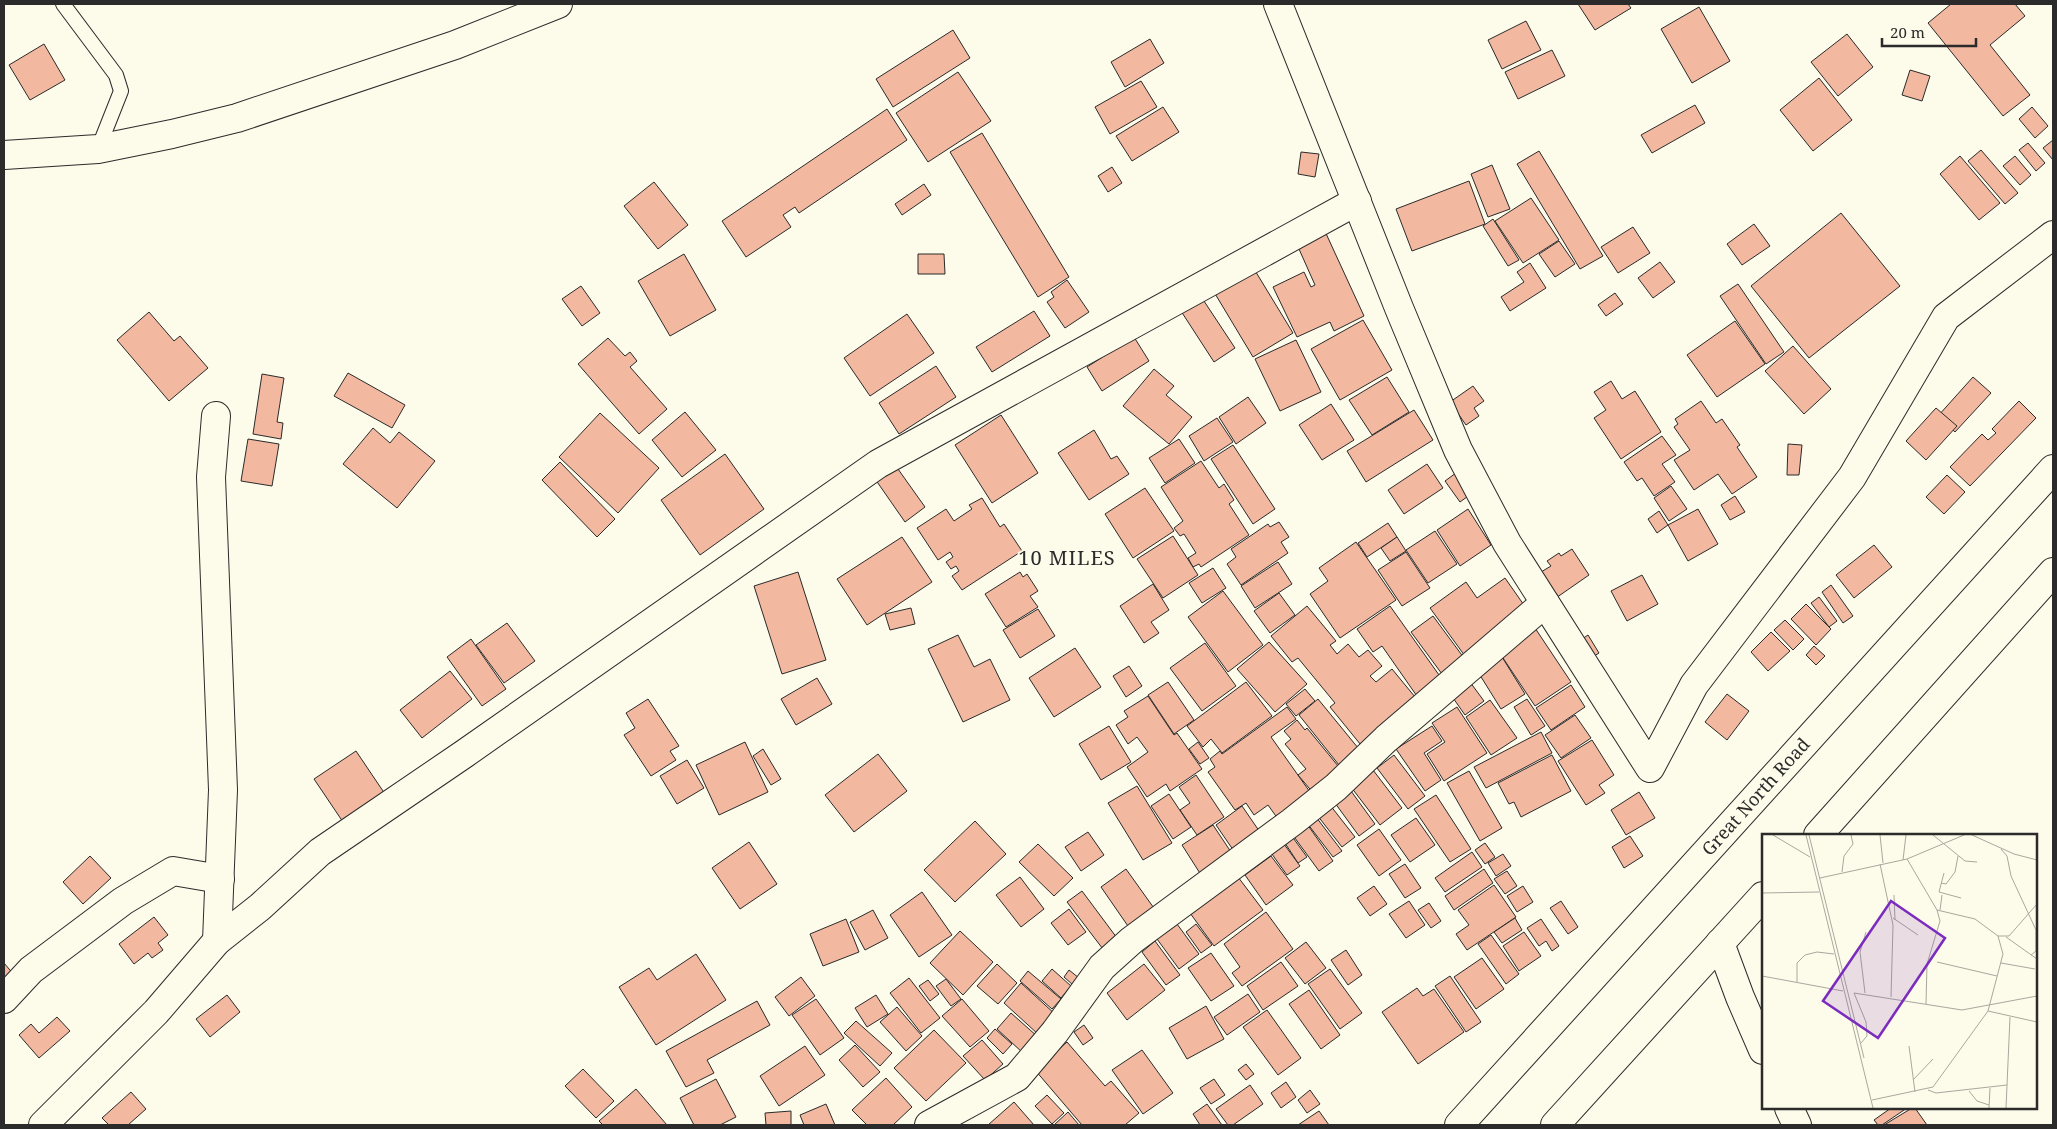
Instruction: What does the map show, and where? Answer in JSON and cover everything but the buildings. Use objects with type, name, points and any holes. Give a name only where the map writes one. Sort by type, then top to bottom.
[{"type":"main road","points":[[4,155],[98,149],[237,118],[455,45],[558,4]]},
{"type":"main road","points":[[1278,4],[1399,308],[1458,450],[1507,543],[1650,768],[1694,685],[1852,477],[1946,317],[2053,235]]},
{"type":"main road","points":[[42,1125],[156,1012],[217,941],[260,907],[320,852],[464,754],[878,464],[1357,201]]},
{"type":"main road","points":[[216,416],[211,477],[223,790],[217,941]]},
{"type":"main road","name":"Great North Road","points":[[1459,1125],[2053,469]]},
{"type":"main road","points":[[1819,834],[2053,572]]},
{"type":"main road","points":[[929,1125],[1017,1077],[1055,1032],[1102,967],[1132,940],[1292,822],[1336,787],[1386,740],[1546,603]]},
{"type":"main road","points":[[4,999],[38,965],[123,901],[173,871],[220,879]]},
{"type":"main road","points":[[1555,1125],[1762,897]]},
{"type":"main road","points":[[1720,943],[1740,998],[1762,1048]]},
{"type":"main road","points":[[1789,1109],[1797,1125]]},
{"type":"lane","points":[[63,4],[116,75],[121,91],[98,149]]},
{"type":"district","name":"10 MILES","points":[[1067,558]]}]
